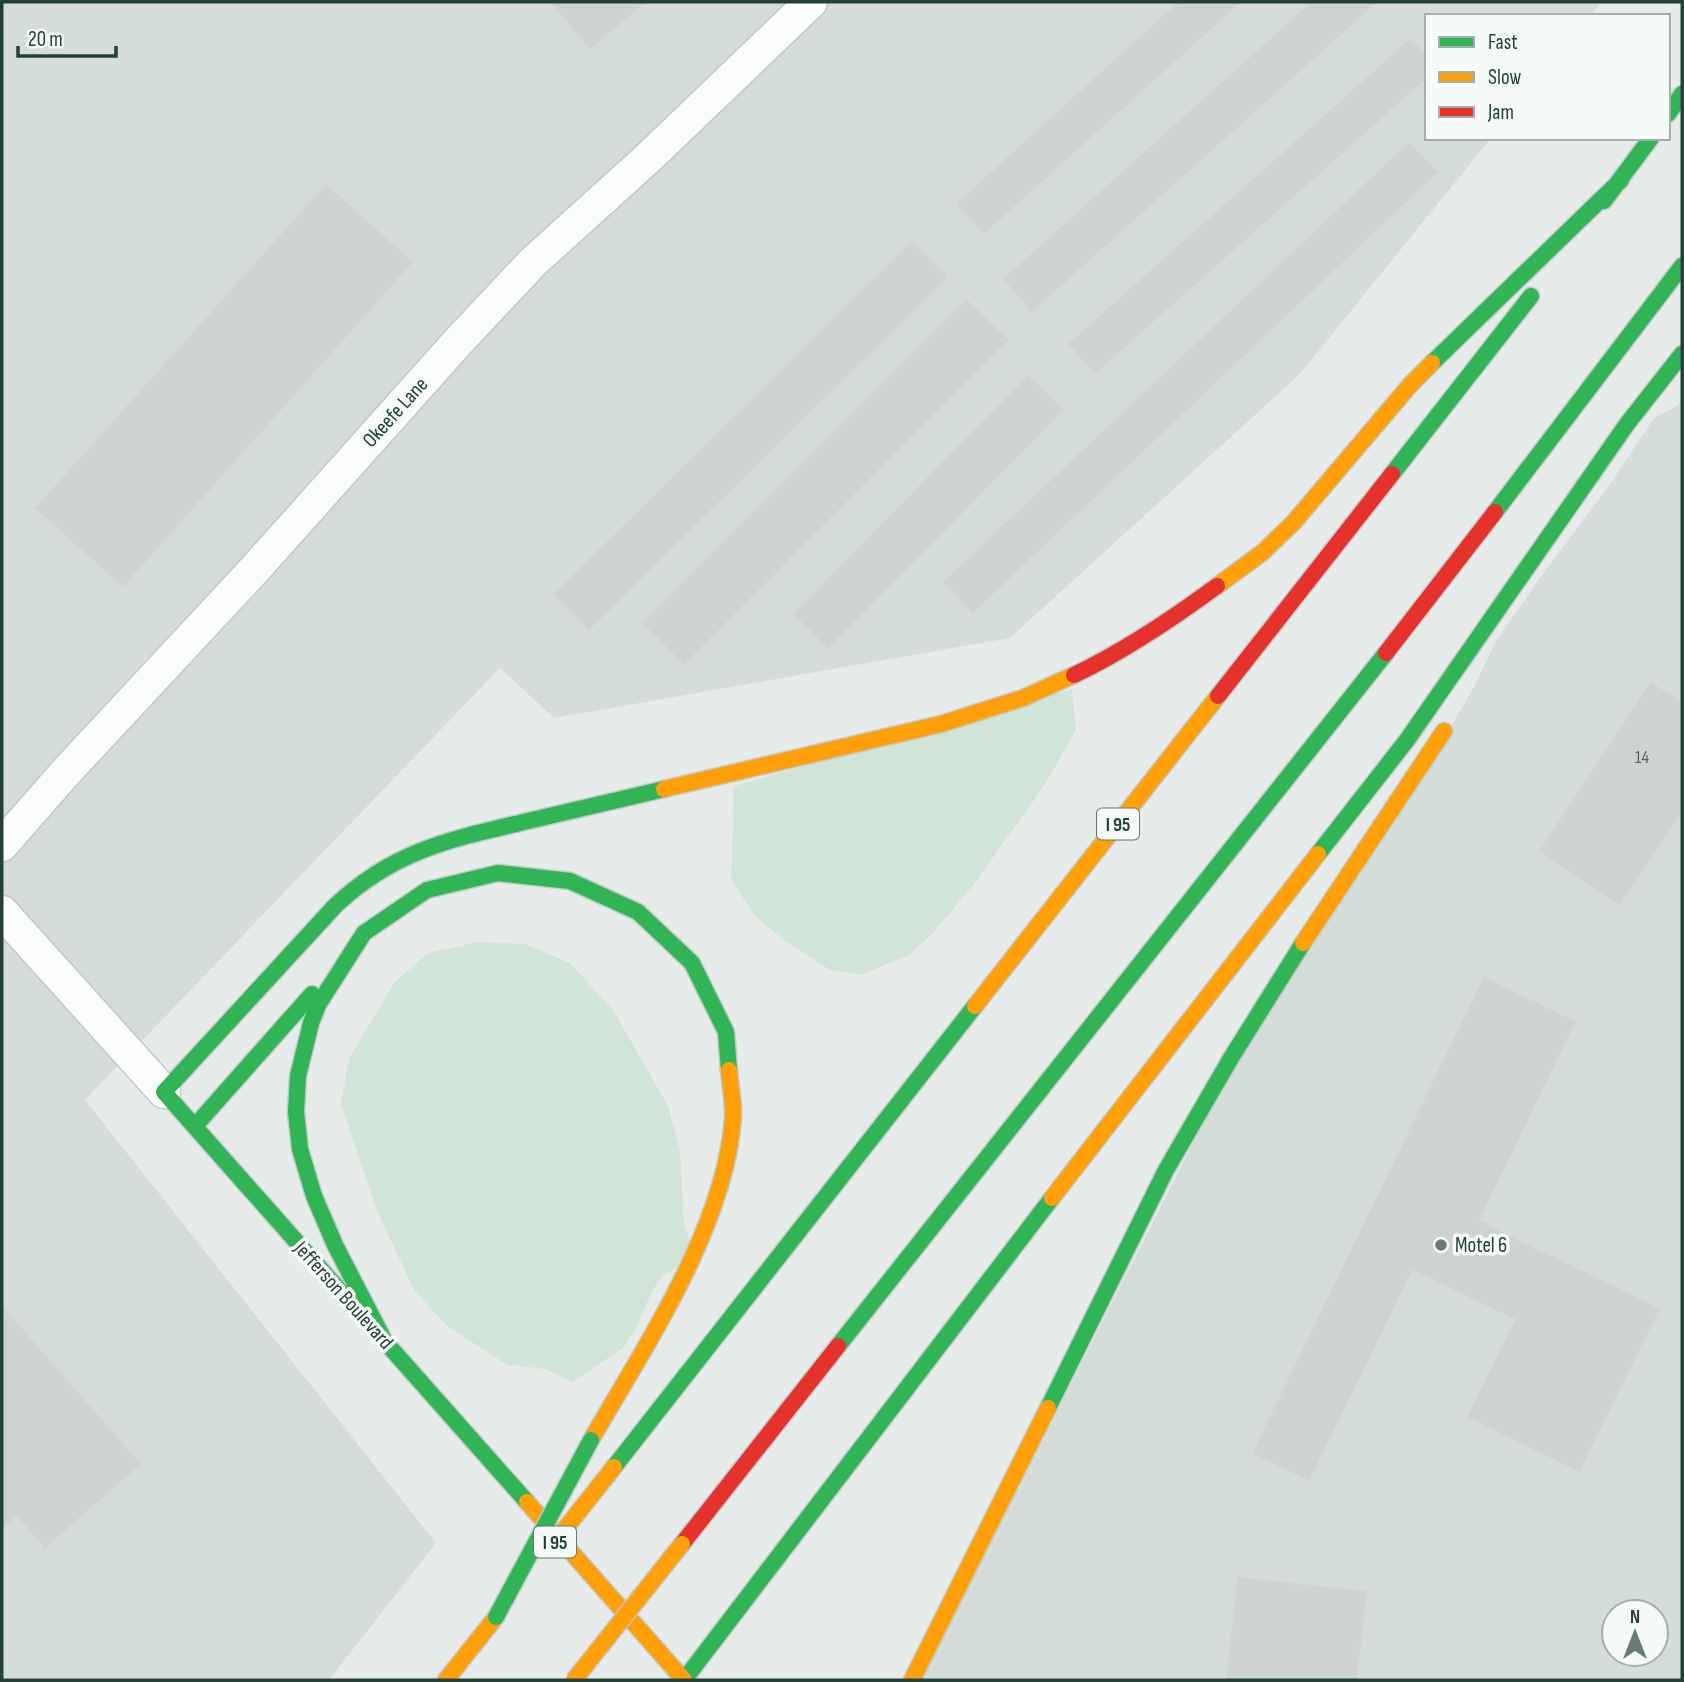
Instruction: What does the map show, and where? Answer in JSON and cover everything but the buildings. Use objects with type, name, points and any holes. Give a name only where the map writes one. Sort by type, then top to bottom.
[{"type":"main road","points":[[1670,111],[1682,94]]},
{"type":"main road","name":"I 95","points":[[446,1680],[1548,274],[1650,140]]},
{"type":"main road","points":[[164,1092],[335,906],[373,873],[395,861],[453,838],[899,734],[981,712],[1062,682],[1139,640],[1215,588],[1278,537],[1325,487],[1410,384],[1621,180]]},
{"type":"main road","points":[[574,1680],[1439,586],[1682,265]]},
{"type":"main road","points":[[684,1680],[741,1609],[1147,1074],[1407,740],[1627,424],[1682,354]]},
{"type":"main road","points":[[1656,414],[1682,369]]},
{"type":"main road","points":[[912,1680],[1166,1170],[1201,1106],[1279,979],[1453,717]]},
{"type":"main road","points":[[195,1126],[374,925],[396,907],[453,879],[482,874],[545,875],[602,891],[657,924],[680,948],[699,974],[724,1029],[732,1074],[733,1117],[717,1189],[686,1268],[496,1617]]},
{"type":"main road","points":[[334,969],[301,1049],[296,1113],[300,1148],[321,1213],[383,1338]]},
{"type":"main road","name":"Jefferson Boulevard","points":[[164,1092],[684,1680]]},
{"type":"street","name":"Okeefe Lane","points":[[2,845],[533,262],[647,159],[811,2]]},
{"type":"street","name":"Jefferson Boulevard","points":[[2,912],[164,1092]]},
{"type":"shaded area","points":[[2,2],[1601,2],[1592,14],[1425,14],[1425,140],[1489,140],[1299,375],[1010,638],[554,718],[500,668],[85,1100],[436,1543],[329,1680],[2,1680]]},
{"type":"shaded area","points":[[1682,400],[1682,1680],[921,1680],[1234,1062],[1396,821],[1474,687],[1495,643],[1606,490],[1654,418],[1677,406]]},
{"type":"green space","points":[[1072,689],[1076,730],[1044,786],[974,884],[931,935],[909,955],[860,975],[830,970],[785,941],[754,915],[731,879],[734,786]]},
{"type":"green space","points":[[478,942],[525,944],[570,963],[613,1010],[668,1106],[680,1150],[684,1224],[696,1259],[663,1275],[624,1347],[573,1382],[545,1369],[507,1365],[446,1325],[414,1290],[377,1211],[341,1104],[349,1058],[395,982],[428,953]]},
{"type":"traffic: fast","points":[[1670,111],[1682,94]]},
{"type":"traffic: fast","points":[[1604,201],[1650,140]]},
{"type":"traffic: fast","points":[[1432,363],[1621,180]]},
{"type":"traffic: fast","points":[[1495,512],[1682,266]]},
{"type":"traffic: fast","points":[[1392,474],[1531,296]]},
{"type":"traffic: fast","points":[[1318,854],[1407,740],[1627,424],[1682,354]]},
{"type":"traffic: fast","points":[[838,1346],[1386,653]]},
{"type":"traffic: fast","points":[[164,1092],[335,906],[379,872],[402,859],[449,841],[664,789]]},
{"type":"traffic: fast","points":[[383,1338],[335,1245],[314,1196],[300,1149],[296,1112],[298,1076],[311,1023],[318,1005],[364,933],[427,890],[498,873],[570,881],[638,912],[692,963],[726,1032],[729,1070]]},
{"type":"traffic: fast","points":[[1048,1408],[1166,1170],[1231,1058],[1303,943]]},
{"type":"traffic: fast","points":[[195,1126],[312,994]]},
{"type":"traffic: fast","points":[[614,1467],[975,1006]]},
{"type":"traffic: fast","points":[[164,1092],[527,1502]]},
{"type":"traffic: fast","points":[[684,1680],[1052,1198]]},
{"type":"traffic: fast","points":[[496,1617],[591,1440]]},
{"type":"traffic: slow","points":[[1217,586],[1263,552],[1294,522],[1432,363]]},
{"type":"traffic: slow","points":[[664,789],[941,724],[1023,698],[1074,675]]},
{"type":"traffic: slow","points":[[975,1006],[1218,696]]},
{"type":"traffic: slow","points":[[1303,943],[1444,731]]},
{"type":"traffic: slow","points":[[1052,1198],[1318,854]]},
{"type":"traffic: slow","points":[[591,1440],[658,1326],[699,1243],[715,1202],[727,1160],[733,1118],[729,1070]]},
{"type":"traffic: slow","points":[[912,1680],[1048,1408]]},
{"type":"traffic: slow","points":[[561,1534],[614,1467]]},
{"type":"traffic: slow","points":[[527,1502],[684,1680]]},
{"type":"traffic: slow","points":[[574,1680],[682,1544]]},
{"type":"traffic: slow","points":[[446,1680],[496,1617]]},
{"type":"traffic: jam","points":[[1218,696],[1392,474]]},
{"type":"traffic: jam","points":[[1386,653],[1495,512]]},
{"type":"traffic: jam","points":[[1074,675],[1148,634],[1217,586]]},
{"type":"traffic: jam","points":[[682,1544],[838,1346]]},
{"type":"place","name":"Motel 6","points":[[1441,1245]]}]
